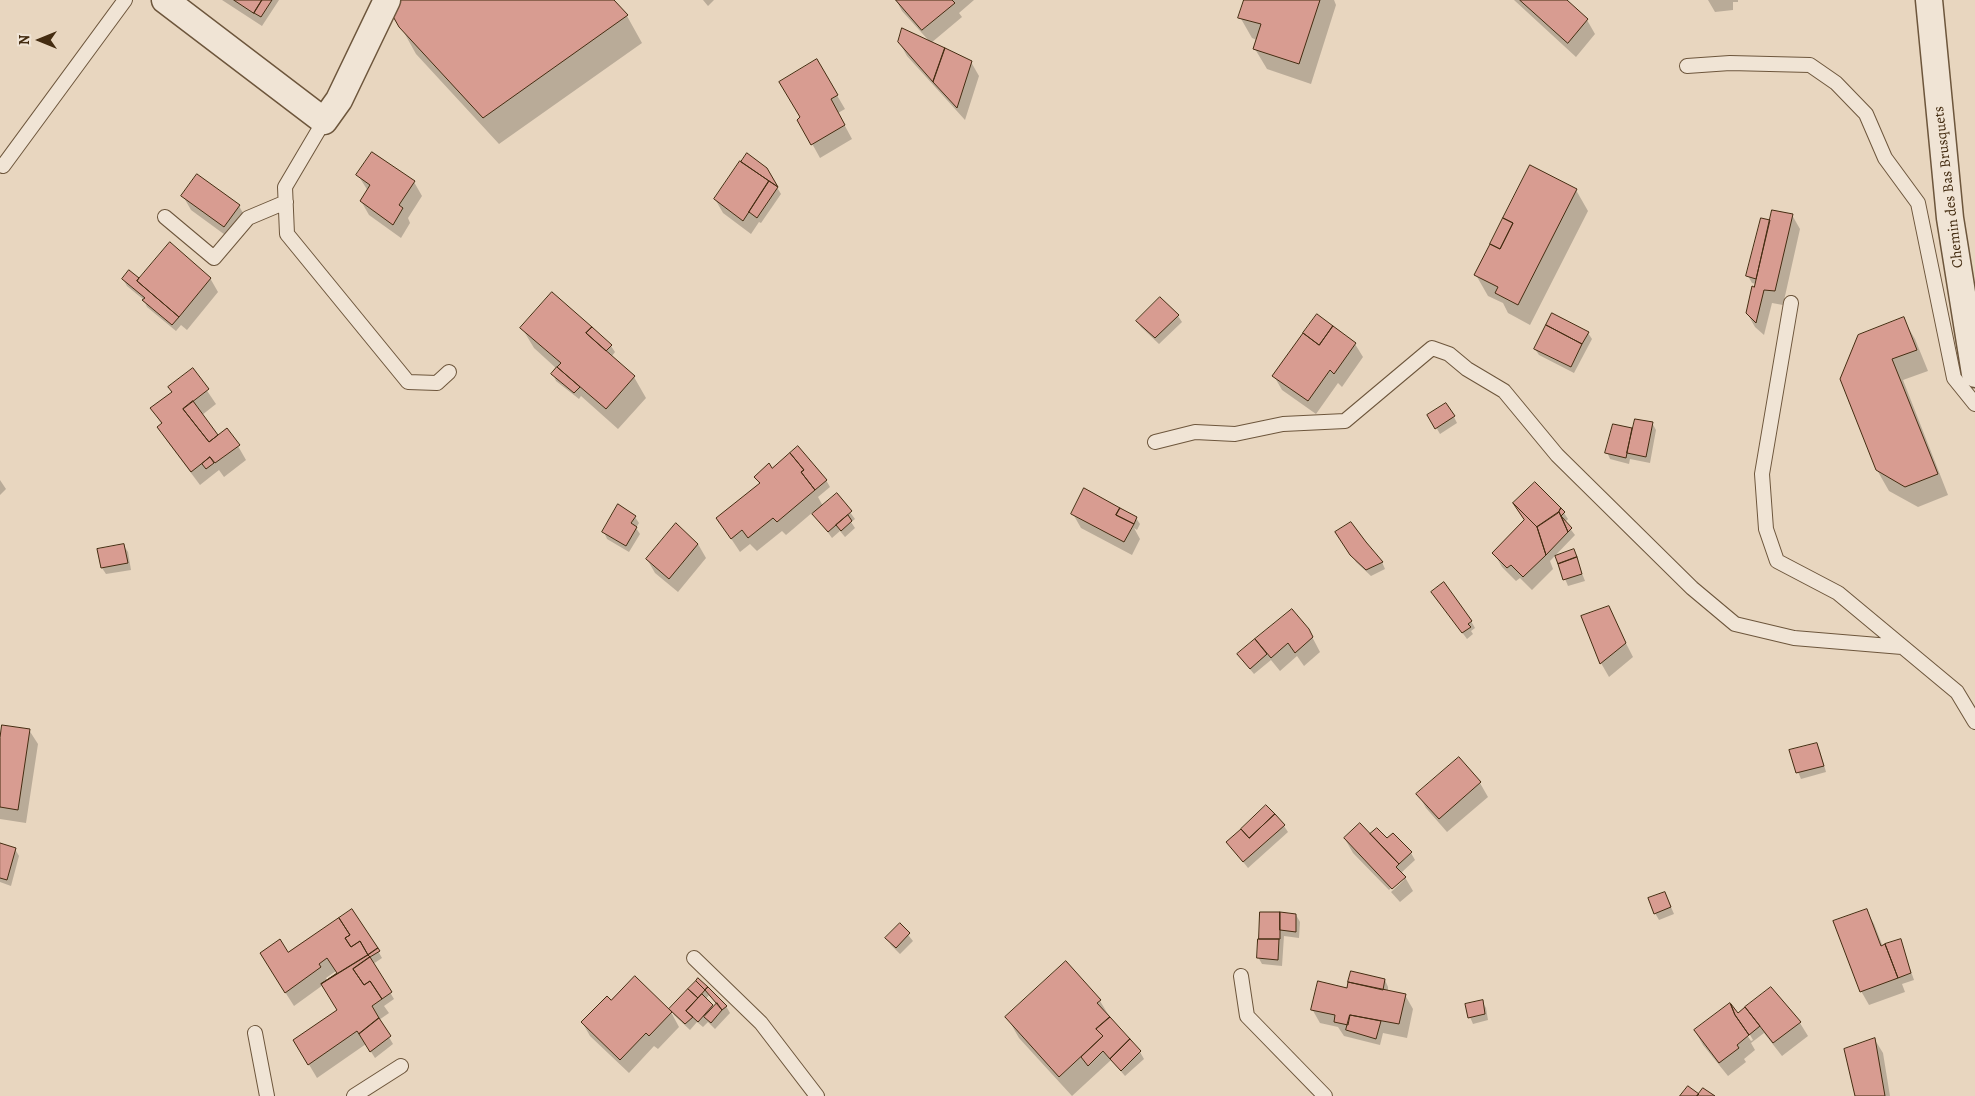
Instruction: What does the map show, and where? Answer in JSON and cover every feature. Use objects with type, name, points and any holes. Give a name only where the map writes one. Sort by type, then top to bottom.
[{"type":"street","points":[[165,0],[324,121],[339,100],[386,0]]},
{"type":"street","name":"Chemin des Bas Brusquets","points":[[1929,0],[1950,218],[1975,374]]},
{"type":"lane","points":[[2,166],[125,0]]},
{"type":"lane","points":[[1687,66],[1730,63],[1810,65],[1836,83],[1866,114],[1885,158],[1918,203],[1954,378],[1975,404]]},
{"type":"lane","points":[[324,121],[285,187],[287,234],[408,382],[436,383],[449,372]]},
{"type":"lane","points":[[165,217],[214,258],[248,218],[286,202]]},
{"type":"lane","points":[[1791,303],[1762,474],[1766,529],[1777,561],[1838,593],[1957,692],[1975,722]]},
{"type":"lane","points":[[1155,442],[1195,432],[1235,434],[1283,424],[1345,421],[1432,348],[1449,354],[1467,369],[1504,391],[1557,454],[1692,588],[1735,624],[1794,638],[1902,647]]},
{"type":"lane","points":[[694,958],[761,1023],[817,1096]]},
{"type":"lane","points":[[1241,976],[1248,1016],[1325,1096]]},
{"type":"lane","points":[[256,1033],[267,1096]]},
{"type":"lane","points":[[354,1096],[401,1066]]},
{"type":"building","points":[[234,0],[262,0],[254,13]]},
{"type":"building","points":[[262,0],[272,0],[261,17],[254,13]]},
{"type":"building","points":[[396,0],[614,0],[628,15],[483,118],[399,27],[390,11]]},
{"type":"building","points":[[896,0],[952,0],[955,3],[922,30]]},
{"type":"building","points":[[1244,0],[1320,0],[1299,64],[1253,49],[1261,24],[1238,18]]},
{"type":"building","points":[[1520,0],[1567,0],[1588,19],[1568,43]]},
{"type":"building","points":[[902,28],[945,48],[933,82],[898,42]]},
{"type":"building","points":[[945,48],[972,61],[957,108],[933,82]]},
{"type":"building","points":[[817,59],[838,95],[831,99],[845,125],[811,145],[797,120],[800,117],[779,82]]},
{"type":"building","points":[[372,152],[415,181],[399,205],[403,208],[393,225],[360,201],[370,185],[356,175]]},
{"type":"building","points":[[747,153],[767,168],[778,187],[741,162]]},
{"type":"building","points":[[740,161],[769,181],[743,221],[714,199]]},
{"type":"building","points":[[1530,165],[1577,189],[1518,305],[1495,293],[1498,287],[1474,275],[1490,244],[1500,249],[1513,223],[1503,218]]},
{"type":"building","points":[[197,174],[240,205],[224,227],[181,196]]},
{"type":"building","points":[[769,181],[778,187],[757,218],[749,212]]},
{"type":"building","points":[[1772,210],[1793,214],[1775,291],[1764,290],[1756,323],[1746,313]]},
{"type":"building","points":[[1503,218],[1513,223],[1500,249],[1490,244]]},
{"type":"building","points":[[1761,218],[1770,220],[1756,279],[1746,276]]},
{"type":"building","points":[[170,242],[211,278],[179,317],[137,281]]},
{"type":"building","points":[[129,270],[139,278],[137,281],[179,317],[172,325],[142,300],[145,298],[122,279]]},
{"type":"building","points":[[552,292],[592,327],[586,333],[635,376],[606,409],[557,367],[561,363],[520,328]]},
{"type":"building","points":[[1160,297],[1179,315],[1155,338],[1136,321]]},
{"type":"building","points":[[1552,313],[1589,332],[1582,344],[1546,325]]},
{"type":"building","points":[[1317,314],[1333,326],[1319,345],[1303,333]]},
{"type":"building","points":[[1904,317],[1917,350],[1892,359],[1938,474],[1905,487],[1876,470],[1840,379],[1858,335]]},
{"type":"building","points":[[1546,325],[1582,344],[1571,367],[1534,349]]},
{"type":"building","points":[[1333,326],[1356,343],[1334,374],[1330,370],[1308,401],[1272,376],[1303,333],[1319,345]]},
{"type":"building","points":[[592,327],[612,345],[606,351],[586,333]]},
{"type":"building","points":[[557,367],[580,387],[574,393],[551,374]]},
{"type":"building","points":[[193,368],[209,389],[183,409],[209,442],[227,428],[240,445],[215,463],[210,457],[191,472],[157,427],[162,423],[150,408],[172,392],[168,387]]},
{"type":"building","points":[[193,401],[218,435],[209,442],[183,409]]},
{"type":"building","points":[[1446,403],[1455,416],[1435,429],[1427,415]]},
{"type":"building","points":[[1635,419],[1653,422],[1646,457],[1627,453]]},
{"type":"building","points":[[1613,424],[1632,428],[1626,458],[1605,453]]},
{"type":"building","points":[[798,446],[827,480],[815,490],[801,472],[804,470],[790,453]]},
{"type":"building","points":[[790,453],[804,470],[801,472],[815,490],[777,522],[773,518],[748,538],[742,530],[731,539],[716,518],[760,483],[754,477],[769,463],[772,468]]},
{"type":"building","points":[[210,457],[214,463],[206,469],[202,464]]},
{"type":"building","points":[[1535,482],[1561,508],[1558,513],[1537,527],[1513,503]]},
{"type":"building","points":[[1084,488],[1120,508],[1116,515],[1134,524],[1124,542],[1071,514]]},
{"type":"building","points":[[837,493],[852,511],[828,532],[812,514]]},
{"type":"building","points":[[1513,503],[1537,527],[1546,555],[1523,577],[1511,565],[1507,568],[1492,553],[1524,520]]},
{"type":"building","points":[[618,504],[636,516],[631,523],[637,527],[626,546],[602,532]]},
{"type":"building","points":[[1120,508],[1137,517],[1134,524],[1116,515]]},
{"type":"building","points":[[1561,508],[1565,512],[1561,516],[1559,512]]},
{"type":"building","points":[[1559,512],[1568,532],[1546,555],[1537,527]]},
{"type":"building","points":[[848,515],[852,521],[841,531],[836,525]]},
{"type":"building","points":[[1561,516],[1572,528],[1568,532],[1562,518]]},
{"type":"building","points":[[1351,522],[1383,562],[1366,570],[1350,555],[1335,532]]},
{"type":"building","points":[[676,523],[698,544],[669,579],[646,559]]},
{"type":"building","points":[[124,544],[128,563],[101,568],[97,549]]},
{"type":"building","points":[[1574,549],[1577,557],[1558,564],[1555,556]]},
{"type":"building","points":[[1577,557],[1582,574],[1563,580],[1558,564]]},
{"type":"building","points":[[1444,582],[1472,621],[1468,624],[1471,627],[1462,633],[1431,592]]},
{"type":"building","points":[[1609,606],[1626,643],[1600,664],[1581,616]]},
{"type":"building","points":[[1292,609],[1309,629],[1313,637],[1295,653],[1288,643],[1271,658],[1255,639]]},
{"type":"building","points":[[1255,639],[1267,654],[1250,669],[1237,654]]},
{"type":"building","points":[[2,725],[30,729],[18,810],[0,807],[0,738]]},
{"type":"building","points":[[1817,743],[1824,766],[1796,773],[1789,750]]},
{"type":"building","points":[[1459,757],[1481,782],[1439,819],[1416,794]]},
{"type":"building","points":[[1266,805],[1275,814],[1249,838],[1241,829]]},
{"type":"building","points":[[1275,814],[1285,825],[1243,862],[1226,842],[1241,829],[1249,838]]},
{"type":"building","points":[[1360,823],[1399,864],[1396,867],[1406,877],[1392,889],[1344,838]]},
{"type":"building","points":[[1377,828],[1387,838],[1393,833],[1412,852],[1399,864],[1370,834]]},
{"type":"building","points":[[0,843],[16,848],[7,880],[0,878]]},
{"type":"building","points":[[1665,892],[1671,907],[1654,914],[1648,898]]},
{"type":"building","points":[[352,909],[378,948],[368,955],[360,941],[351,947],[345,938],[350,935],[339,918]]},
{"type":"building","points":[[1867,909],[1881,946],[1885,944],[1898,978],[1860,992],[1833,921]]},
{"type":"building","points":[[1260,912],[1280,912],[1280,939],[1259,939]]},
{"type":"building","points":[[1280,912],[1296,914],[1296,932],[1280,930]]},
{"type":"building","points":[[339,918],[350,935],[345,938],[351,947],[360,941],[368,955],[321,984],[337,973],[327,958],[319,964],[321,967],[285,993],[260,953],[280,939],[288,952]]},
{"type":"building","points":[[900,923],[910,933],[896,948],[885,938]]},
{"type":"building","points":[[1258,939],[1279,939],[1278,960],[1257,958]]},
{"type":"building","points":[[1901,939],[1911,973],[1898,978],[1885,944]]},
{"type":"building","points":[[378,948],[380,951],[370,957],[368,955]]},
{"type":"building","points":[[368,955],[370,957],[353,969],[364,985],[370,981],[382,999],[372,1006],[379,1018],[359,1034],[357,1031],[308,1065],[293,1040],[337,1010],[321,984]]},
{"type":"building","points":[[370,957],[392,992],[382,999],[370,981],[364,985],[353,969]]},
{"type":"building","points":[[1066,961],[1101,1000],[1097,1003],[1110,1017],[1096,1029],[1103,1036],[1059,1077],[1005,1017]]},
{"type":"building","points":[[1351,971],[1385,979],[1383,990],[1348,982]]},
{"type":"building","points":[[635,976],[672,1012],[649,1036],[646,1033],[620,1060],[581,1022],[607,996],[611,1000]]},
{"type":"building","points":[[698,978],[708,987],[705,990],[696,981]]},
{"type":"building","points":[[696,981],[705,990],[698,998],[688,989]]},
{"type":"building","points":[[1318,981],[1347,988],[1348,982],[1406,994],[1399,1024],[1350,1015],[1348,1025],[1334,1022],[1335,1015],[1311,1010]]},
{"type":"building","points":[[708,987],[727,1006],[722,1010],[705,990]]},
{"type":"building","points":[[1771,987],[1801,1022],[1773,1043],[1745,1007]]},
{"type":"building","points":[[688,989],[698,998],[686,1011],[693,1017],[685,1024],[669,1009]]},
{"type":"building","points":[[702,994],[713,1005],[698,1022],[686,1011]]},
{"type":"building","points":[[1483,1000],[1485,1014],[1468,1018],[1465,1004]]},
{"type":"building","points":[[717,1003],[722,1010],[711,1023],[704,1017]]},
{"type":"building","points":[[1730,1003],[1735,1015],[1749,1035],[1737,1045],[1739,1048],[1719,1063],[1694,1030]]},
{"type":"building","points":[[1731,1004],[1738,1013],[1745,1007],[1760,1026],[1749,1035],[1735,1015]]},
{"type":"building","points":[[1350,1015],[1381,1021],[1376,1039],[1346,1030]]},
{"type":"building","points":[[1110,1017],[1130,1039],[1110,1059],[1103,1051],[1088,1066],[1081,1057],[1103,1036],[1096,1029]]},
{"type":"building","points":[[379,1018],[391,1036],[370,1052],[359,1034]]},
{"type":"building","points":[[1875,1038],[1885,1096],[1855,1096],[1844,1049]]},
{"type":"building","points":[[1130,1039],[1141,1051],[1121,1071],[1110,1059]]},
{"type":"building","points":[[1688,1086],[1699,1094],[1697,1096],[1680,1096]]},
{"type":"building","points":[[1703,1088],[1715,1096],[1697,1096]]}]
